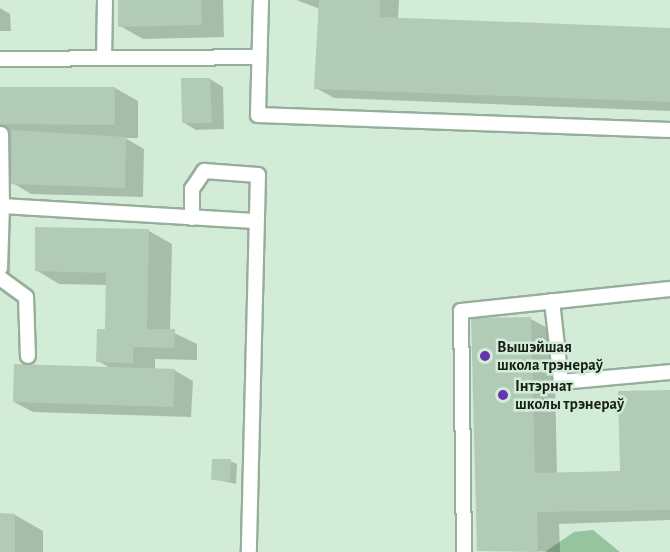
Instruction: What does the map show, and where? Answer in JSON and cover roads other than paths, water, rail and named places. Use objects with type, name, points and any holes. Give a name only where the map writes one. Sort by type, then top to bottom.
[{"type":"lane","points":[[104,58],[105,0]]},
{"type":"lane","points":[[261,0],[258,115],[670,130]]},
{"type":"lane","points":[[0,59],[259,57]]},
{"type":"lane","points":[[0,268],[1,135]]},
{"type":"lane","points":[[192,218],[192,189],[204,171],[258,175],[249,552]]},
{"type":"lane","points":[[2,206],[256,221]]},
{"type":"lane","points":[[0,278],[26,297],[28,356]]},
{"type":"lane","points":[[464,552],[461,311],[670,288]]},
{"type":"lane","points":[[552,301],[561,382],[670,372]]},
{"type":"place","name":"Вышэйшая школа трэнераў","points":[[485,356]]},
{"type":"place","name":"Інтэрнат школы трэнераў","points":[[503,395]]}]
